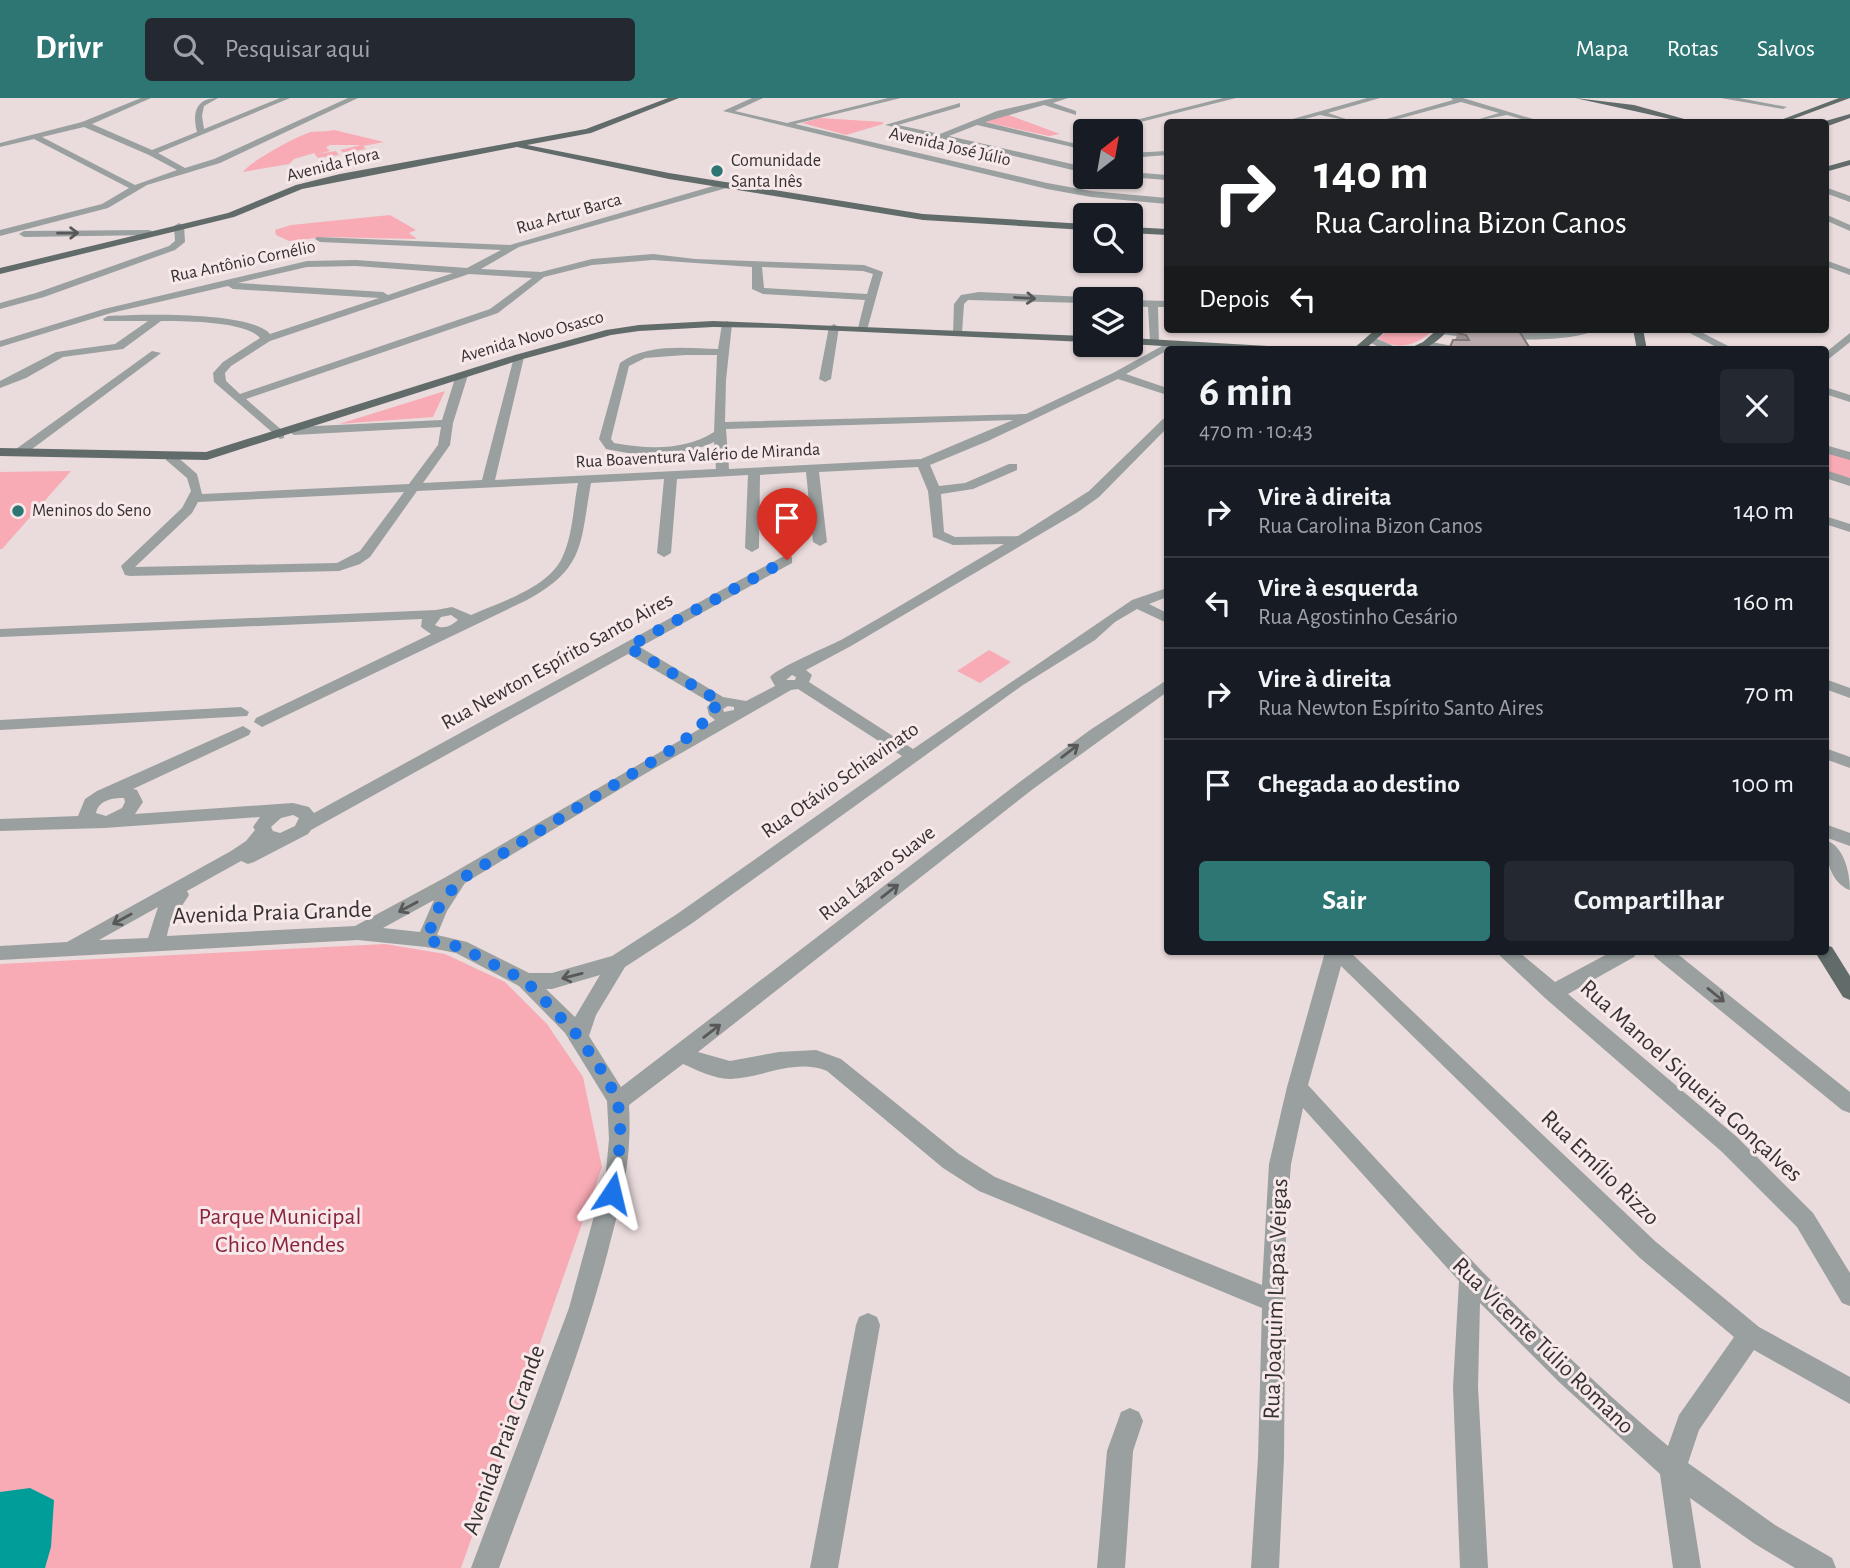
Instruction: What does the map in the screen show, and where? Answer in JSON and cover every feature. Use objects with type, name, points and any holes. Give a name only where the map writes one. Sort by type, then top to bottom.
[{"type":"main road","name":"Avenida Flora","points":[[0,271],[231,215],[323,181],[601,127],[675,98]]},
{"type":"main road","points":[[1579,98],[1634,107],[1680,119]]},
{"type":"main road","points":[[1787,119],[1848,100]]},
{"type":"main road","points":[[1829,123],[1850,116]]},
{"type":"main road","points":[[513,145],[560,156],[923,217],[1073,225]]},
{"type":"main road","points":[[1829,168],[1850,162]]},
{"type":"main road","points":[[1143,231],[1164,232]]},
{"type":"main road","name":"Avenida Novo Osasco","points":[[0,452],[199,458],[294,431],[519,357],[610,332],[676,325],[834,327],[1073,338]]},
{"type":"main road","points":[[1362,346],[1378,333]]},
{"type":"main road","points":[[1422,346],[1440,333]]},
{"type":"main road","points":[[1143,342],[1223,346]]},
{"type":"main road","points":[[1827,955],[1850,992]]},
{"type":"street","points":[[0,145],[85,124],[147,98]]},
{"type":"street","points":[[202,134],[197,117],[199,109],[214,98]]},
{"type":"street","points":[[152,153],[286,98]]},
{"type":"street","points":[[0,233],[105,206],[135,188],[217,161],[354,98]]},
{"type":"street","name":"Avenida José Júlio","points":[[759,98],[727,111],[1091,194],[1164,201]]},
{"type":"street","points":[[863,98],[876,103]]},
{"type":"street","points":[[788,124],[897,98]]},
{"type":"street","points":[[940,98],[966,109]]},
{"type":"street","points":[[1033,98],[1073,113]]},
{"type":"street","points":[[941,137],[975,118],[1064,98]]},
{"type":"street","points":[[1143,119],[1232,98]]},
{"type":"street","points":[[1297,119],[1376,98]]},
{"type":"street","points":[[1726,98],[1746,99],[1783,107]]},
{"type":"street","points":[[1390,119],[1458,99],[1528,119]]},
{"type":"street","points":[[1176,101],[1194,107]]},
{"type":"street","points":[[957,105],[889,125],[1073,167]]},
{"type":"street","points":[[806,107],[825,115]]},
{"type":"street","points":[[251,113],[253,123]]},
{"type":"street","points":[[1320,113],[1341,119]]},
{"type":"street","points":[[1485,119],[1507,113]]},
{"type":"street","points":[[975,118],[1073,145]]},
{"type":"street","points":[[1149,118],[1164,123]]},
{"type":"street","points":[[85,124],[152,153],[183,170]]},
{"type":"street","points":[[255,133],[257,142]]},
{"type":"street","points":[[36,137],[135,188]]},
{"type":"street","points":[[1057,141],[1073,137]]},
{"type":"street","points":[[984,148],[992,157]]},
{"type":"street","points":[[1143,155],[1164,153]]},
{"type":"street","points":[[1000,167],[1009,176]]},
{"type":"street","points":[[1143,176],[1164,177]]},
{"type":"street","name":"Rua Artur Barca","points":[[238,398],[220,382],[219,373],[227,364],[266,339],[469,271],[512,247],[727,185]]},
{"type":"street","points":[[1829,191],[1850,199]]},
{"type":"street","points":[[1829,219],[1845,226]]},
{"type":"street","points":[[0,306],[40,295],[172,247],[180,242],[179,226]]},
{"type":"street","points":[[0,233],[149,233]]},
{"type":"street","points":[[320,239],[356,239],[353,243],[428,247],[512,247]]},
{"type":"street","points":[[280,435],[238,398],[487,314],[506,304],[541,275],[592,262],[629,258],[873,270],[878,272],[863,328]]},
{"type":"street","name":"Rua Antônio Cornélio","points":[[0,344],[208,287],[290,267],[328,262],[541,275]]},
{"type":"street","points":[[757,263],[756,285],[763,291],[871,297]]},
{"type":"street","points":[[1829,264],[1850,272]]},
{"type":"street","points":[[208,287],[394,296]]},
{"type":"street","points":[[957,333],[960,304],[965,297],[979,295],[1073,299]]},
{"type":"street","points":[[1143,304],[1164,304]]},
{"type":"street","points":[[1153,304],[1155,342]]},
{"type":"street","points":[[69,323],[130,317],[241,324],[259,330],[264,333],[266,339]]},
{"type":"street","points":[[0,385],[22,376],[52,356],[119,346],[157,319]]},
{"type":"street","points":[[723,472],[718,430],[722,352],[727,324]]},
{"type":"street","points":[[825,379],[834,327]]},
{"type":"street","points":[[1460,333],[1478,336],[1524,333]]},
{"type":"street","points":[[1695,333],[1723,346]]},
{"type":"street","points":[[1829,355],[1850,336]]},
{"type":"street","points":[[1371,339],[1386,346]]},
{"type":"street","name":"Rua Boaventura Valério de Miranda","points":[[1170,346],[1175,343]]},
{"type":"street","points":[[1427,344],[1437,346]]},
{"type":"street","points":[[1836,349],[1850,353]]},
{"type":"street","name":"Rua Boaventura Valério de Miranda","points":[[195,498],[923,463],[974,443],[1117,375],[1164,350]]},
{"type":"street","points":[[722,352],[649,354],[629,358],[624,365],[605,439],[610,446],[623,449],[700,446],[718,430],[1028,415]]},
{"type":"street","points":[[20,452],[156,353]]},
{"type":"street","points":[[1153,356],[1164,360]]},
{"type":"street","points":[[488,483],[519,357]]},
{"type":"street","points":[[170,457],[193,477],[197,491],[195,498],[187,510],[128,566],[130,572],[330,569],[348,565],[365,554],[444,445],[447,423],[462,374]]},
{"type":"street","points":[[1117,375],[1164,391]]},
{"type":"street","points":[[1829,391],[1850,399]]},
{"type":"street","points":[[294,431],[447,423]]},
{"type":"street","points":[[358,933],[458,881],[679,745],[729,709],[793,679],[846,643],[1094,494],[1164,425]]},
{"type":"street","points":[[1829,450],[1850,456]]},
{"type":"street","points":[[193,477],[199,458]]},
{"type":"street","points":[[923,463],[934,491],[936,529],[945,539],[1021,540]]},
{"type":"street","points":[[934,491],[968,486],[1013,467]]},
{"type":"street","points":[[812,468],[820,542]]},
{"type":"street","points":[[752,548],[754,471]]},
{"type":"street","points":[[664,553],[671,475]]},
{"type":"street","points":[[1829,475],[1850,482]]},
{"type":"street","points":[[30,823],[102,797],[205,748],[236,723],[292,707],[406,653],[456,622],[543,586],[559,574],[569,559],[585,479]]},
{"type":"street","name":"Rua Newton Espírito Santo Aires","points":[[282,839],[296,834],[305,818],[350,802],[787,560]]},
{"type":"street","name":"Rua Otávio Schiavinato","points":[[526,981],[552,981],[618,962],[684,919],[913,755],[1090,637],[1123,626],[1143,606],[1164,594]]},
{"type":"street","points":[[1143,606],[1164,617]]},
{"type":"street","points":[[0,634],[394,616],[456,622]]},
{"type":"street","points":[[431,621],[456,622]]},
{"type":"street","points":[[406,653],[431,621]]},
{"type":"street","points":[[628,647],[729,709]]},
{"type":"street","points":[[793,679],[913,755]]},
{"type":"street","points":[[1829,685],[1850,693]]},
{"type":"street","name":"Rua Lázaro Suave","points":[[618,1101],[1046,769],[1164,687]]},
{"type":"street","points":[[0,725],[209,713],[236,723]]},
{"type":"street","points":[[1829,755],[1850,763]]},
{"type":"street","points":[[131,794],[134,802],[112,818],[87,816],[86,811],[102,797],[131,794],[151,774]]},
{"type":"street","points":[[0,825],[234,814],[266,810],[305,818]]},
{"type":"street","points":[[71,947],[237,855],[252,845],[268,818],[281,811]]},
{"type":"street","points":[[234,814],[263,830],[270,838],[282,839]]},
{"type":"street","points":[[1829,832],[1850,840]]},
{"type":"street","points":[[157,943],[161,914],[168,904],[282,839]]},
{"type":"street","points":[[1829,852],[1850,883]]},
{"type":"street","points":[[426,940],[438,909],[458,881]]},
{"type":"street","name":"Avenida Praia Grande","points":[[0,953],[358,933],[426,940],[460,947],[526,981],[579,1037],[606,1077],[618,1101],[621,1139],[617,1172],[603,1234],[576,1321],[485,1568]]},
{"type":"street","name":"Rua Joaquim Lapas Veigas","points":[[1265,1568],[1271,1458],[1275,1225],[1280,1164],[1297,1087],[1335,955]]},
{"type":"street","name":"Rua Emílio Rizzo","points":[[1339,955],[1648,1250],[1750,1335],[1850,1391]]},
{"type":"street","name":"Rua Manoel Siqueira Gonçalves","points":[[1509,955],[1729,1144],[1805,1220],[1850,1295]]},
{"type":"street","points":[[1552,993],[1622,955]]},
{"type":"street","points":[[1666,955],[1850,1104]]},
{"type":"street","name":"Rua Otávio Schiavinato","points":[[579,1037],[586,1013],[618,962]]},
{"type":"street","points":[[682,1054],[709,1066],[730,1070],[779,1060],[816,1058],[834,1065],[951,1161],[988,1184],[1273,1301]]},
{"type":"street","name":"Rua Vicente Túlio Romano","points":[[1297,1087],[1471,1279],[1548,1357],[1673,1470],[1789,1551],[1822,1568]]},
{"type":"street","points":[[1471,1279],[1465,1318],[1465,1372],[1474,1568]]},
{"type":"street","points":[[824,1568],[868,1325]]},
{"type":"street","points":[[1687,1568],[1673,1470],[1688,1423],[1714,1382],[1750,1335]]},
{"type":"street","points":[[1111,1568],[1120,1451],[1130,1420]]},
{"type":"green space","points":[[1006,114],[1060,134],[1049,136],[981,121]]},
{"type":"green space","points":[[820,118],[883,124],[846,135],[802,123]]},
{"type":"green space","points":[[334,130],[384,142],[344,153],[340,150],[361,145],[330,145],[326,147],[330,151],[317,154],[336,151],[339,155],[318,158],[314,153],[294,159],[289,164],[243,172],[264,156],[296,138],[311,132]]},
{"type":"green space","points":[[390,215],[416,230],[409,233],[417,239],[325,237],[289,241],[276,235],[275,230],[291,225]]},
{"type":"green space","points":[[1385,333],[1429,333],[1415,343],[1400,346],[1378,338]]},
{"type":"green space","points":[[445,391],[433,417],[339,424]]},
{"type":"green space","points":[[1829,452],[1850,458],[1850,478],[1829,472]]},
{"type":"green space","name":"Meninos do Seno","points":[[71,471],[2,549],[0,549],[0,472]]},
{"type":"green space","points":[[989,650],[1011,662],[980,683],[957,671]]},
{"type":"green space","name":"Parque Municipal Chico Mendes","points":[[385,944],[445,954],[505,982],[547,1024],[583,1077],[602,1167],[461,1568],[0,1568],[0,964]]},
{"type":"water","points":[[30,1488],[54,1500],[51,1547],[45,1568],[0,1568],[0,1492]]},
{"type":"building","points":[[1458,333],[1520,333],[1528,346],[1450,346],[1453,340],[1469,340],[1466,335]]},
{"type":"place","name":"Comunidade Santa Inês","points":[[717,171]]},
{"type":"place","name":"Meninos do Seno","points":[[18,511]]},
{"type":"route","points":[[612,1193],[621,1139],[618,1101],[606,1077],[572,1027],[526,981],[460,947],[426,940],[438,909],[458,881],[679,745],[715,712],[715,707],[721,702],[628,647],[787,560]]}]
